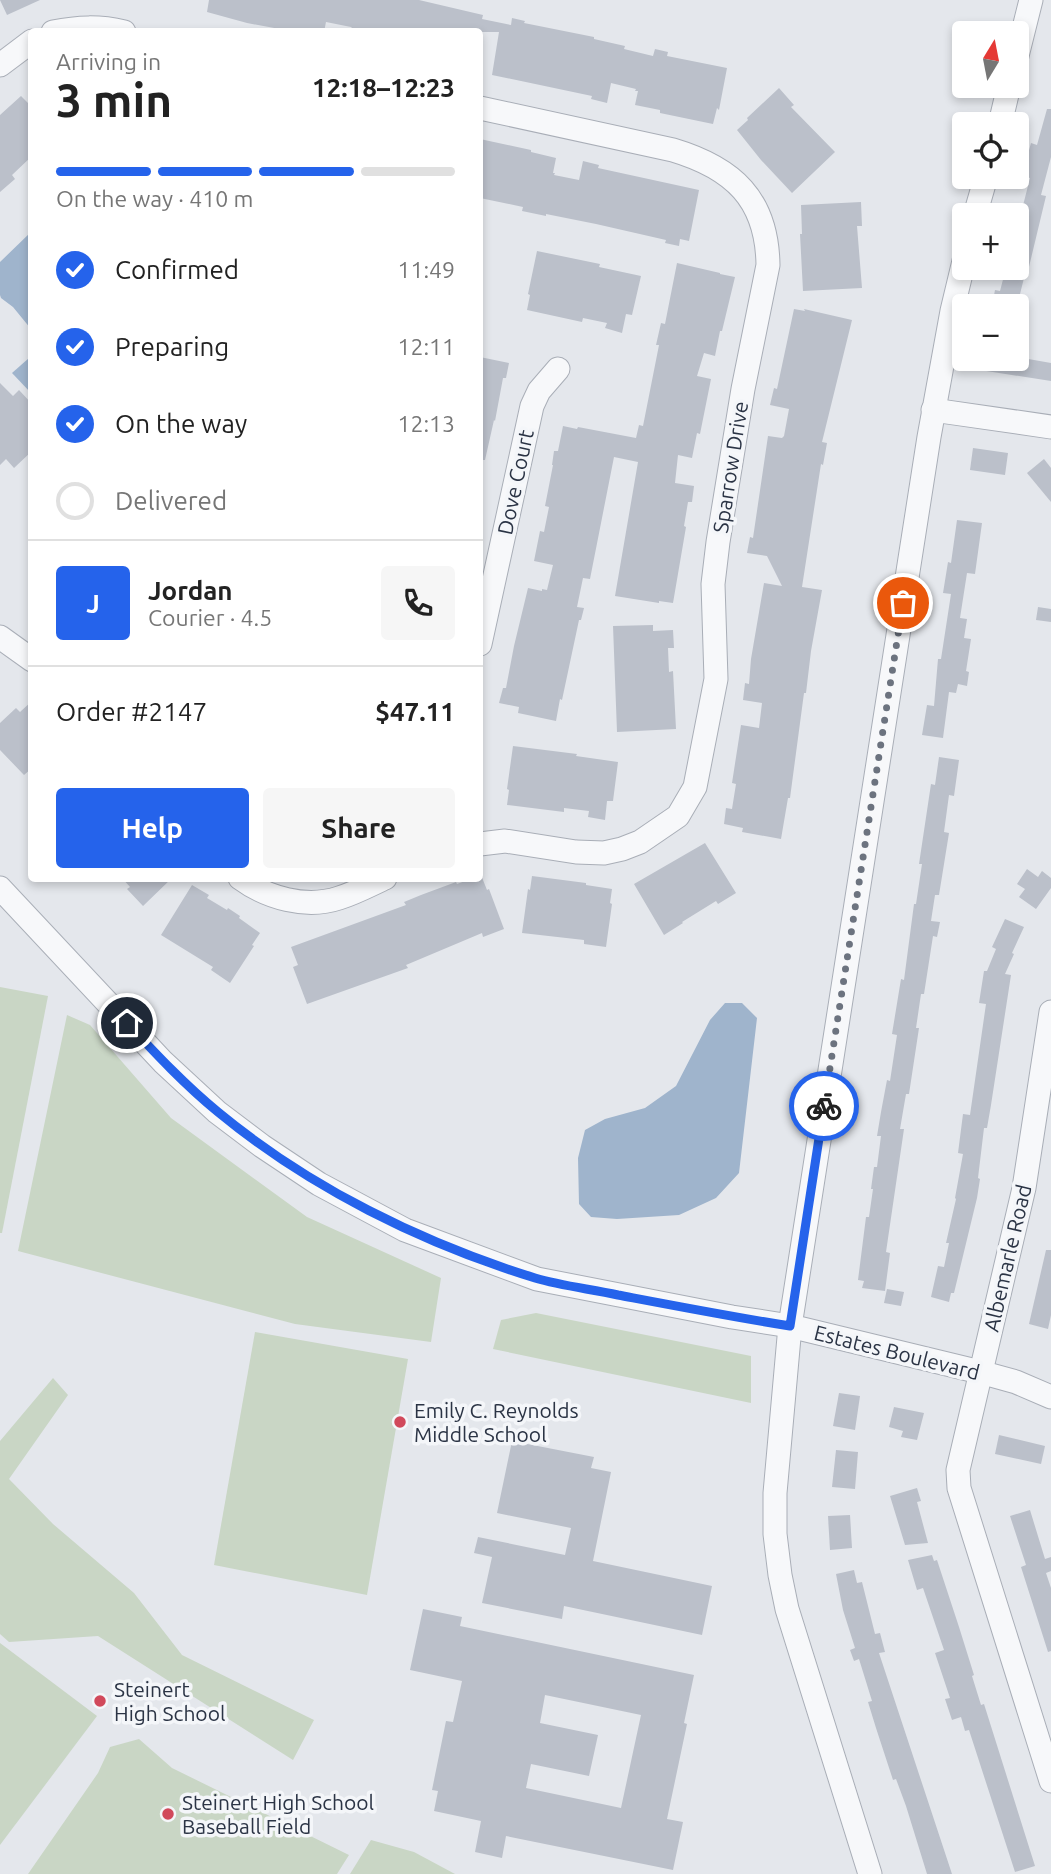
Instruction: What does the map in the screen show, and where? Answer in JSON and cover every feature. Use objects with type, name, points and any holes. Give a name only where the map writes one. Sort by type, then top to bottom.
[{"type":"street","points":[[1026,21],[1031,0]]},
{"type":"street","points":[[79,28],[107,28]]},
{"type":"street","points":[[0,65],[28,44]]},
{"type":"street","name":"Sparrow Drive","points":[[483,109],[697,157],[736,182],[751,200],[762,224],[768,248],[768,265],[743,389],[718,542],[713,584],[716,679],[695,787],[678,816],[650,835],[622,849],[604,853],[576,852],[505,841],[483,844]]},
{"type":"street","points":[[870,1874],[787,1609],[775,1534],[775,1493],[790,1326],[933,410],[960,280]]},
{"type":"street","name":"Dove Court","points":[[483,630],[532,406],[539,391],[558,369]]},
{"type":"street","points":[[933,410],[1051,427]]},
{"type":"street","points":[[0,637],[28,657]]},
{"type":"street","points":[[245,882],[269,895],[302,902],[319,902],[339,898],[376,882]]},
{"type":"street","name":"Estates Boulevard","points":[[0,888],[163,1062],[217,1112],[319,1184],[405,1230],[537,1279],[719,1315],[790,1326],[980,1372],[1016,1382],[1051,1397]]},
{"type":"street","name":"Albemarle Road","points":[[1051,1012],[1024,1188],[958,1470],[959,1488],[1051,1781]]},
{"type":"green space","points":[[0,987],[48,996],[2,1233],[0,1233]]},
{"type":"green space","points":[[67,1015],[90,1025],[171,1118],[307,1217],[441,1278],[431,1342],[295,1324],[18,1251]]},
{"type":"green space","points":[[536,1313],[751,1356],[751,1403],[493,1349],[501,1320]]},
{"type":"green space","points":[[255,1332],[408,1359],[367,1595],[214,1565]]},
{"type":"green space","points":[[53,1378],[68,1395],[9,1479],[53,1524],[134,1593],[182,1655],[314,1720],[293,1760],[98,1636],[9,1642],[0,1634],[0,1441]]},
{"type":"green space","points":[[0,1643],[97,1716],[0,1845]]},
{"type":"green space","name":"Steinert High School Baseball Field","points":[[139,1739],[172,1768],[349,1855],[337,1874],[28,1874],[98,1773],[110,1747]]},
{"type":"green space","points":[[371,1840],[414,1852],[455,1874],[350,1874]]},
{"type":"water","points":[[28,235],[28,325],[13,307],[1,298],[0,262]]},
{"type":"water","points":[[28,359],[28,390],[12,373]]},
{"type":"water","points":[[725,1003],[742,1003],[757,1018],[739,1173],[716,1198],[679,1215],[617,1219],[591,1217],[579,1204],[578,1158],[585,1130],[605,1119],[645,1108],[676,1086],[710,1020]]},
{"type":"building","points":[[0,0],[40,0],[7,15]]},
{"type":"building","points":[[209,0],[419,0],[483,15],[482,19],[511,25],[512,18],[525,21],[524,23],[594,37],[625,46],[624,49],[653,56],[655,49],[668,52],[667,56],[727,68],[719,110],[717,108],[713,124],[635,105],[638,91],[635,91],[636,89],[611,83],[607,103],[591,99],[592,96],[492,75],[499,32],[483,32],[483,28],[352,28],[326,22],[325,28],[274,28],[207,12]]},
{"type":"building","points":[[779,88],[794,105],[791,107],[835,152],[792,193],[737,130]]},
{"type":"building","points":[[21,96],[28,103],[28,160],[12,175],[15,179],[0,192],[0,115]]},
{"type":"building","points":[[1047,109],[1051,109],[1051,157],[1041,195],[1046,196],[1029,267],[1029,203],[1024,203],[1029,189],[1029,150],[1031,143],[1037,145]]},
{"type":"building","points":[[483,140],[556,158],[554,175],[579,180],[583,161],[599,165],[598,168],[699,190],[689,241],[680,239],[679,246],[665,243],[666,240],[596,224],[522,211],[523,207],[483,199]]},
{"type":"building","points":[[861,202],[862,226],[857,226],[862,288],[803,291],[801,205]]},
{"type":"building","points":[[537,251],[641,276],[632,315],[626,314],[622,333],[605,328],[607,323],[583,318],[582,322],[527,310]]},
{"type":"building","points":[[677,263],[735,277],[715,356],[704,353],[697,376],[711,379],[700,434],[697,433],[692,458],[678,455],[675,483],[694,486],[692,502],[688,502],[673,603],[615,596],[638,462],[614,457],[590,579],[583,578],[577,607],[584,608],[556,721],[518,713],[519,707],[499,703],[503,688],[506,688],[528,588],[547,590],[553,565],[534,561],[540,531],[544,532],[549,507],[545,506],[554,451],[558,451],[563,426],[636,438],[639,425],[643,426],[659,345],[656,345],[661,323],[665,324]]},
{"type":"building","points":[[1003,280],[1024,280],[1020,294],[994,294],[995,290],[1000,291]]},
{"type":"building","points":[[794,309],[852,320],[822,442],[827,443],[823,465],[821,464],[802,587],[822,590],[804,693],[790,798],[781,839],[742,832],[743,828],[724,824],[726,808],[732,809],[736,784],[732,783],[741,725],[759,728],[762,703],[743,700],[745,683],[749,684],[764,583],[782,586],[767,556],[747,553],[750,537],[753,538],[768,436],[784,436],[789,409],[770,405],[774,388],[777,389]]},
{"type":"building","points":[[483,358],[509,363],[506,378],[503,378],[485,460]]},
{"type":"building","points":[[1029,359],[1051,363],[1051,381],[986,371],[1029,371]]},
{"type":"building","points":[[0,383],[13,396],[19,390],[28,400],[28,455],[14,468],[6,459],[0,465]]},
{"type":"building","points":[[973,448],[1008,453],[1005,475],[970,470]]},
{"type":"building","points":[[1044,459],[1051,468],[1051,502],[1027,473]]},
{"type":"building","points":[[957,520],[982,523],[975,574],[967,573],[960,618],[967,619],[964,638],[971,639],[966,671],[969,672],[967,686],[958,684],[956,693],[949,692],[943,738],[922,735],[927,705],[934,706],[938,659],[941,659],[951,594],[943,593],[948,562],[951,563]]},
{"type":"building","points":[[1038,607],[1051,609],[1051,622],[1036,620]]},
{"type":"building","points":[[653,625],[653,631],[673,630],[674,648],[668,648],[669,672],[673,671],[676,729],[617,732],[613,626]]},
{"type":"building","points":[[28,705],[28,772],[24,775],[0,750],[0,723],[16,708],[20,712]]},
{"type":"building","points":[[513,746],[618,762],[613,801],[607,801],[605,820],[588,817],[589,811],[564,808],[564,812],[507,805]]},
{"type":"building","points":[[939,757],[959,760],[954,796],[949,795],[944,832],[949,833],[939,895],[935,895],[931,921],[940,922],[937,937],[933,936],[924,994],[921,994],[909,1094],[906,1094],[900,1129],[904,1129],[886,1252],[890,1253],[885,1291],[862,1288],[864,1281],[858,1280],[874,1167],[877,1167],[881,1136],[877,1136],[897,1035],[892,1034],[916,904],[931,784],[935,785]]},
{"type":"building","points":[[705,843],[736,893],[718,904],[716,901],[664,935],[634,884]]},
{"type":"building","points":[[1027,869],[1038,877],[1042,871],[1051,878],[1051,888],[1036,909],[1019,897],[1025,889],[1017,884]]},
{"type":"building","points":[[532,876],[612,889],[606,947],[584,944],[584,940],[522,933]]},
{"type":"building","points":[[483,880],[504,929],[483,937],[482,933],[406,965],[408,968],[307,1004],[293,967],[298,965],[291,947],[406,905],[404,902],[421,895],[456,882]]},
{"type":"building","points":[[126,882],[168,882],[143,906],[127,889],[130,887]]},
{"type":"building","points":[[192,885],[209,895],[207,898],[240,916],[239,918],[260,933],[230,983],[211,970],[213,967],[161,935]]},
{"type":"building","points":[[1005,919],[1024,927],[1005,974],[1011,975],[987,1128],[984,1128],[977,1198],[954,1293],[951,1293],[949,1302],[931,1297],[938,1266],[944,1267],[949,1243],[946,1243],[963,1154],[958,1153],[963,1114],[970,1115],[986,1004],[979,1003],[984,971],[987,971],[996,949],[992,947]]},
{"type":"building","points":[[1046,1250],[1051,1250],[1051,1315],[1048,1329],[1029,1324]]},
{"type":"building","points":[[887,1289],[904,1292],[901,1306],[884,1303]]},
{"type":"building","points":[[839,1393],[860,1396],[855,1430],[833,1426]]},
{"type":"building","points":[[894,1407],[924,1413],[917,1440],[901,1437],[903,1431],[889,1427]]},
{"type":"building","points":[[999,1435],[1045,1446],[1041,1464],[995,1454]]},
{"type":"building","points":[[512,1441],[594,1457],[591,1468],[611,1472],[593,1561],[712,1586],[702,1635],[564,1606],[562,1619],[482,1603],[492,1557],[474,1553],[478,1537],[565,1555],[571,1528],[497,1513]]},
{"type":"building","points":[[836,1450],[858,1452],[855,1489],[832,1487]]},
{"type":"building","points":[[917,1488],[921,1501],[917,1502],[928,1543],[905,1545],[890,1496]]},
{"type":"building","points":[[1030,1510],[1045,1559],[1051,1557],[1051,1571],[1046,1573],[1051,1588],[1051,1651],[1048,1652],[1021,1567],[1026,1565],[1010,1516]]},
{"type":"building","points":[[850,1515],[852,1548],[830,1550],[828,1516]]},
{"type":"building","points":[[932,1555],[934,1561],[937,1560],[981,1705],[984,1704],[1035,1866],[1015,1872],[969,1730],[965,1731],[961,1717],[952,1720],[945,1699],[950,1698],[935,1653],[944,1650],[923,1588],[917,1590],[908,1560]]},
{"type":"building","points":[[854,1570],[857,1583],[862,1582],[875,1634],[880,1633],[885,1652],[879,1653],[952,1874],[927,1874],[906,1806],[896,1779],[893,1780],[876,1728],[868,1702],[872,1701],[859,1659],[854,1661],[850,1650],[855,1648],[843,1610],[836,1574]]},
{"type":"building","points":[[423,1609],[462,1617],[460,1626],[694,1675],[684,1723],[687,1724],[667,1819],[683,1822],[673,1870],[506,1836],[502,1858],[475,1852],[481,1821],[434,1811],[438,1791],[432,1790],[446,1721],[453,1722],[462,1681],[410,1670]],"holes":[[[545,1695],[641,1715],[621,1808],[526,1788],[531,1764],[589,1776],[598,1735],[540,1723]]]},
{"type":"way so far","points":[[824,1106],[903,603]]},
{"type":"place","name":"Emily C. Reynolds Middle School","points":[[400,1422]]},
{"type":"place","name":"Steinert High School","points":[[100,1701]]},
{"type":"place","name":"Steinert High School Baseball Field","points":[[168,1814]]},
{"type":"route","points":[[127,1023],[163,1062],[217,1112],[262,1146],[319,1184],[405,1230],[537,1279],[790,1326],[824,1106]]}]
